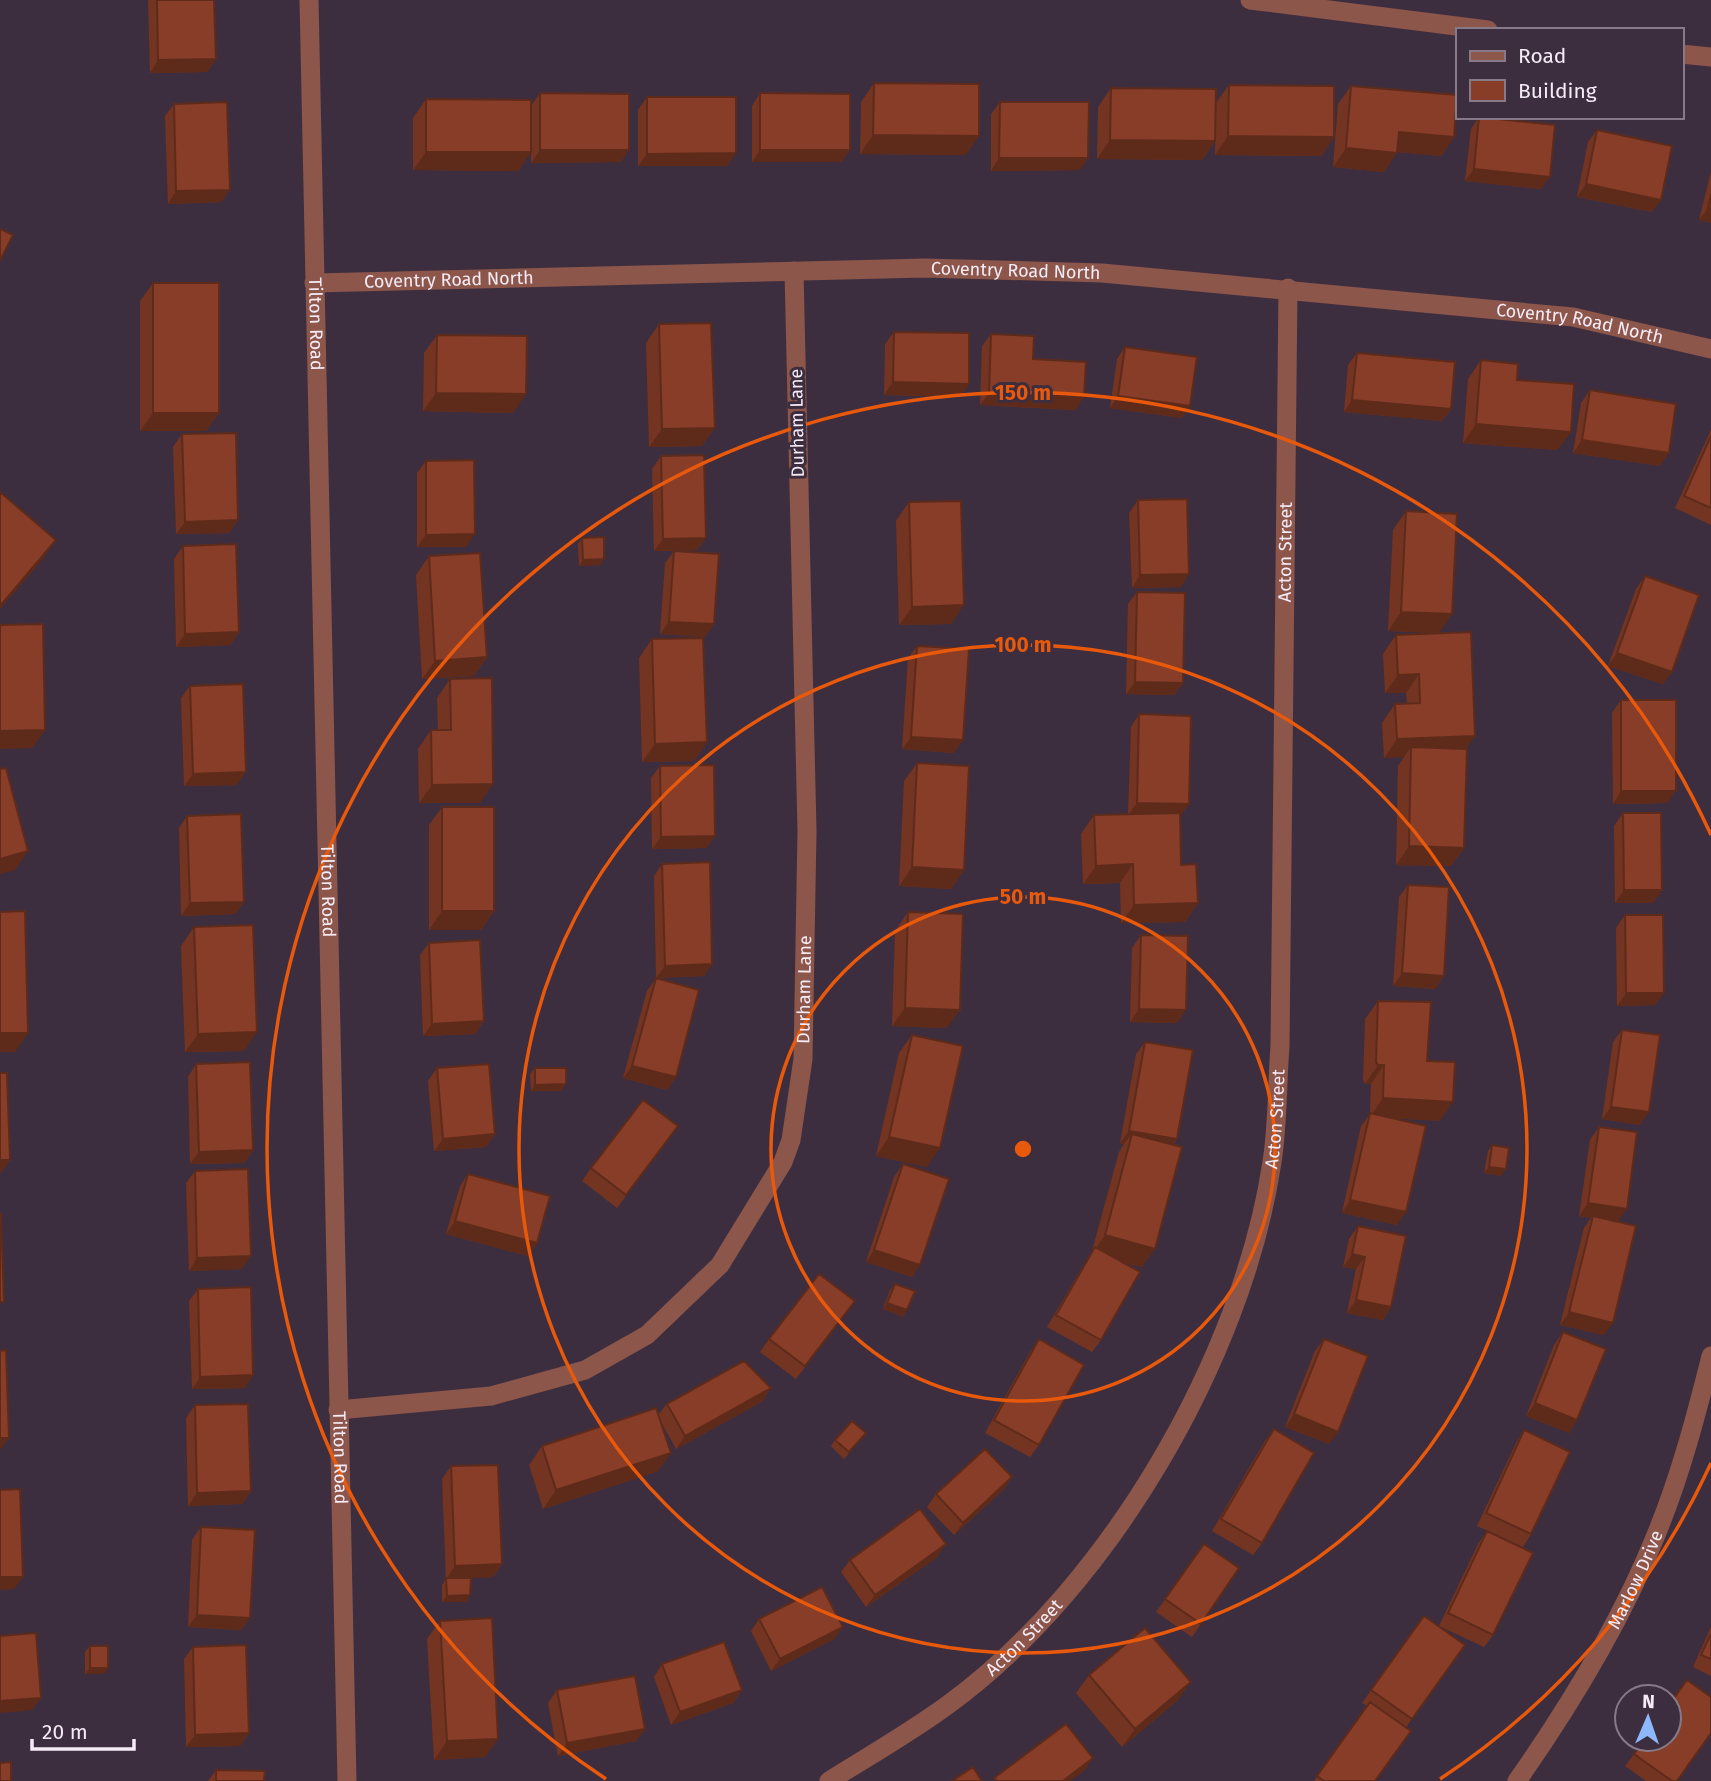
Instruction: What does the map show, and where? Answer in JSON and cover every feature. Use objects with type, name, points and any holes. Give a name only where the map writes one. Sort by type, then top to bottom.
[{"type":"street","name":"Tilton Road","points":[[309,0],[347,1781]]},
{"type":"street","points":[[1250,0],[1473,28]]},
{"type":"street","points":[[1683,54],[1711,57]]},
{"type":"street","name":"Coventry Road North","points":[[314,283],[925,268],[1102,273],[1288,288],[1573,317],[1711,349]]},
{"type":"street","name":"Durham Lane","points":[[338,1410],[491,1396],[585,1370],[648,1335],[720,1265],[783,1162],[791,1140],[803,1059],[807,831],[794,271]]},
{"type":"street","name":"Acton Street","points":[[829,1781],[950,1704],[1020,1642],[1086,1569],[1143,1494],[1209,1369],[1253,1247],[1272,1162],[1280,1046],[1288,288]]},
{"type":"street","name":"Marlow Drive","points":[[1517,1781],[1600,1653],[1656,1535],[1696,1418],[1711,1356]]},
{"type":"building","points":[[157,0],[214,0],[216,59],[158,60]]},
{"type":"building","points":[[874,83],[979,84],[979,136],[873,135]]},
{"type":"building","points":[[1229,85],[1334,86],[1334,137],[1228,136]]},
{"type":"building","points":[[1351,86],[1456,95],[1454,137],[1399,132],[1397,153],[1346,148]]},
{"type":"building","points":[[1111,88],[1216,89],[1215,141],[1110,140]]},
{"type":"building","points":[[540,93],[629,94],[629,150],[540,150]]},
{"type":"building","points":[[760,93],[850,94],[850,150],[760,150]]},
{"type":"building","points":[[647,97],[736,97],[736,153],[647,154]]},
{"type":"building","points":[[426,99],[531,100],[531,152],[426,152]]},
{"type":"building","points":[[227,102],[230,190],[176,191],[174,104]]},
{"type":"building","points":[[1000,102],[1089,102],[1088,158],[999,158]]},
{"type":"building","points":[[1479,119],[1555,125],[1550,177],[1474,169]]},
{"type":"building","points":[[1597,130],[1672,146],[1661,200],[1586,184]]},
{"type":"building","points":[[0,229],[13,235],[0,261]]},
{"type":"building","points":[[153,283],[219,283],[219,413],[153,413]]},
{"type":"building","points":[[711,323],[715,428],[662,429],[659,324]]},
{"type":"building","points":[[894,332],[969,333],[969,384],[893,382]]},
{"type":"building","points":[[991,334],[1034,336],[1033,359],[1086,362],[1084,397],[989,393]]},
{"type":"building","points":[[437,335],[527,336],[526,394],[436,393]]},
{"type":"building","points":[[1125,347],[1197,357],[1190,406],[1118,396]]},
{"type":"building","points":[[1357,353],[1455,362],[1451,409],[1352,400]]},
{"type":"building","points":[[1481,360],[1518,364],[1517,380],[1574,384],[1571,432],[1476,424]]},
{"type":"building","points":[[1590,390],[1676,404],[1669,453],[1582,440]]},
{"type":"building","points":[[236,433],[238,520],[185,522],[182,434]]},
{"type":"building","points":[[1711,436],[1711,508],[1684,496]]},
{"type":"building","points":[[704,455],[706,538],[663,539],[661,456]]},
{"type":"building","points":[[474,460],[475,534],[426,535],[426,461]]},
{"type":"building","points":[[0,492],[56,540],[0,606]]},
{"type":"building","points":[[1187,499],[1189,574],[1140,575],[1138,500]]},
{"type":"building","points":[[961,501],[964,605],[912,607],[909,502]]},
{"type":"building","points":[[1406,511],[1457,514],[1452,614],[1401,612]]},
{"type":"building","points":[[604,537],[604,559],[583,560],[582,538]]},
{"type":"building","points":[[236,544],[239,632],[185,634],[183,546]]},
{"type":"building","points":[[674,551],[719,554],[714,624],[669,622]]},
{"type":"building","points":[[480,553],[487,657],[435,661],[429,556]]},
{"type":"building","points":[[1645,576],[1699,595],[1672,672],[1617,653]]},
{"type":"building","points":[[1137,592],[1185,593],[1183,683],[1135,682]]},
{"type":"building","points":[[43,624],[45,730],[0,731],[0,625]]},
{"type":"building","points":[[1471,632],[1475,736],[1397,739],[1395,704],[1420,703],[1419,674],[1398,675],[1396,635]]},
{"type":"building","points":[[703,638],[707,742],[655,744],[652,639]]},
{"type":"building","points":[[917,646],[969,649],[963,740],[911,737]]},
{"type":"building","points":[[492,678],[493,784],[432,785],[431,730],[451,730],[450,679]]},
{"type":"building","points":[[243,684],[246,772],[193,774],[190,686]]},
{"type":"building","points":[[1621,700],[1676,700],[1676,791],[1621,791]]},
{"type":"building","points":[[1139,714],[1191,716],[1189,804],[1137,803]]},
{"type":"building","points":[[1411,747],[1467,749],[1464,848],[1409,846]]},
{"type":"building","points":[[917,763],[969,766],[964,870],[912,867]]},
{"type":"building","points":[[714,765],[715,836],[661,837],[660,766]]},
{"type":"building","points":[[6,768],[28,851],[0,859],[0,769]]},
{"type":"building","points":[[442,807],[494,807],[494,911],[442,911]]},
{"type":"building","points":[[1180,813],[1181,865],[1196,864],[1198,903],[1134,905],[1133,864],[1096,866],[1094,815]]},
{"type":"building","points":[[1623,813],[1661,813],[1662,890],[1624,890]]},
{"type":"building","points":[[241,814],[244,902],[190,903],[187,816]]},
{"type":"building","points":[[710,862],[712,964],[665,966],[662,864]]},
{"type":"building","points":[[1408,885],[1449,887],[1444,976],[1402,973]]},
{"type":"building","points":[[25,911],[28,1033],[0,1033],[0,912]]},
{"type":"building","points":[[908,912],[963,914],[960,1010],[905,1008]]},
{"type":"building","points":[[1625,915],[1663,915],[1664,993],[1626,993]]},
{"type":"building","points":[[253,925],[257,1032],[198,1034],[194,927]]},
{"type":"building","points":[[1141,935],[1188,936],[1186,1010],[1139,1009]]},
{"type":"building","points":[[480,940],[484,1021],[432,1024],[429,943]]},
{"type":"building","points":[[656,978],[699,990],[676,1077],[632,1066]]},
{"type":"building","points":[[1378,1001],[1431,1002],[1427,1061],[1455,1062],[1453,1102],[1383,1098],[1384,1065],[1378,1065],[1376,1062]]},
{"type":"building","points":[[1622,1030],[1660,1035],[1649,1112],[1611,1107]]},
{"type":"building","points":[[912,1035],[963,1046],[940,1148],[889,1137]]},
{"type":"building","points":[[1145,1042],[1193,1050],[1177,1139],[1129,1131]]},
{"type":"building","points":[[250,1062],[253,1150],[199,1152],[196,1064]]},
{"type":"building","points":[[489,1064],[495,1134],[443,1139],[437,1068]]},
{"type":"building","points":[[535,1068],[566,1068],[566,1084],[535,1085]]},
{"type":"building","points":[[0,1073],[7,1073],[10,1160],[0,1160]]},
{"type":"building","points":[[643,1100],[678,1126],[626,1195],[591,1168]]},
{"type":"building","points":[[1370,1113],[1426,1126],[1406,1212],[1350,1200]]},
{"type":"building","points":[[1599,1127],[1637,1132],[1627,1209],[1588,1203]]},
{"type":"building","points":[[1132,1134],[1182,1147],[1155,1249],[1105,1235]]},
{"type":"building","points":[[1492,1145],[1509,1148],[1506,1169],[1489,1167]]},
{"type":"building","points":[[903,1164],[949,1179],[920,1265],[874,1250]]},
{"type":"building","points":[[248,1169],[251,1256],[197,1258],[195,1171]]},
{"type":"building","points":[[468,1174],[550,1196],[537,1243],[455,1221]]},
{"type":"building","points":[[1,1214],[4,1302],[0,1302]]},
{"type":"building","points":[[1593,1216],[1636,1226],[1613,1323],[1569,1312]]},
{"type":"building","points":[[1358,1226],[1406,1236],[1391,1307],[1356,1300],[1365,1257],[1352,1254]]},
{"type":"building","points":[[1095,1247],[1140,1272],[1101,1340],[1056,1315]]},
{"type":"building","points":[[819,1274],[855,1301],[805,1366],[769,1339]]},
{"type":"building","points":[[895,1284],[915,1291],[907,1310],[887,1303]]},
{"type":"building","points":[[251,1287],[253,1375],[200,1377],[198,1289]]},
{"type":"building","points":[[1563,1332],[1606,1349],[1577,1420],[1535,1403]]},
{"type":"building","points":[[1039,1339],[1084,1365],[1039,1445],[994,1420]]},
{"type":"building","points":[[1324,1339],[1368,1356],[1338,1432],[1294,1414]]},
{"type":"building","points":[[6,1350],[9,1438],[0,1438],[0,1351]]},
{"type":"building","points":[[744,1361],[771,1388],[685,1436],[667,1404]]},
{"type":"building","points":[[248,1404],[251,1491],[197,1493],[195,1405]]},
{"type":"building","points":[[656,1408],[671,1453],[556,1490],[542,1446]]},
{"type":"building","points":[[852,1421],[866,1433],[849,1452],[835,1440]]},
{"type":"building","points":[[1274,1429],[1314,1453],[1262,1543],[1221,1519]]},
{"type":"building","points":[[1524,1430],[1570,1452],[1531,1534],[1486,1513]]},
{"type":"building","points":[[985,1449],[1012,1477],[963,1523],[936,1494]]},
{"type":"building","points":[[498,1465],[502,1564],[455,1566],[451,1466]]},
{"type":"building","points":[[20,1489],[23,1577],[0,1577],[0,1490]]},
{"type":"building","points":[[920,1509],[946,1544],[875,1595],[850,1560]]},
{"type":"building","points":[[201,1527],[255,1530],[250,1618],[197,1615]]},
{"type":"building","points":[[1487,1531],[1533,1553],[1493,1635],[1448,1613]]},
{"type":"building","points":[[1204,1544],[1239,1568],[1201,1624],[1165,1599]]},
{"type":"building","points":[[446,1578],[471,1578],[470,1595],[447,1596]]},
{"type":"building","points":[[822,1587],[843,1627],[780,1659],[759,1619]]},
{"type":"building","points":[[1424,1616],[1465,1645],[1412,1719],[1371,1690]]},
{"type":"building","points":[[492,1618],[498,1739],[447,1741],[440,1621]]},
{"type":"building","points":[[1145,1628],[1191,1682],[1135,1729],[1089,1675]]},
{"type":"building","points":[[36,1633],[41,1698],[0,1701],[0,1636]]},
{"type":"building","points":[[1711,1634],[1711,1659],[1701,1655]]},
{"type":"building","points":[[724,1642],[742,1690],[680,1712],[662,1664]]},
{"type":"building","points":[[246,1645],[249,1733],[195,1735],[193,1647]]},
{"type":"building","points":[[90,1646],[108,1646],[108,1668],[90,1668]]},
{"type":"building","points":[[635,1676],[645,1729],[567,1743],[557,1690]]},
{"type":"building","points":[[1687,1680],[1711,1697],[1711,1733],[1677,1781],[1672,1781],[1634,1754],[1683,1753],[1683,1686]]},
{"type":"building","points":[[1370,1702],[1411,1731],[1375,1781],[1324,1781],[1317,1776]]},
{"type":"building","points":[[1066,1724],[1093,1758],[1063,1781],[997,1781],[994,1778]]},
{"type":"building","points":[[11,1762],[11,1781],[0,1781],[0,1763]]},
{"type":"building","points":[[973,1767],[982,1781],[952,1781]]},
{"type":"building","points":[[216,1770],[265,1771],[264,1781],[216,1781]]}]
